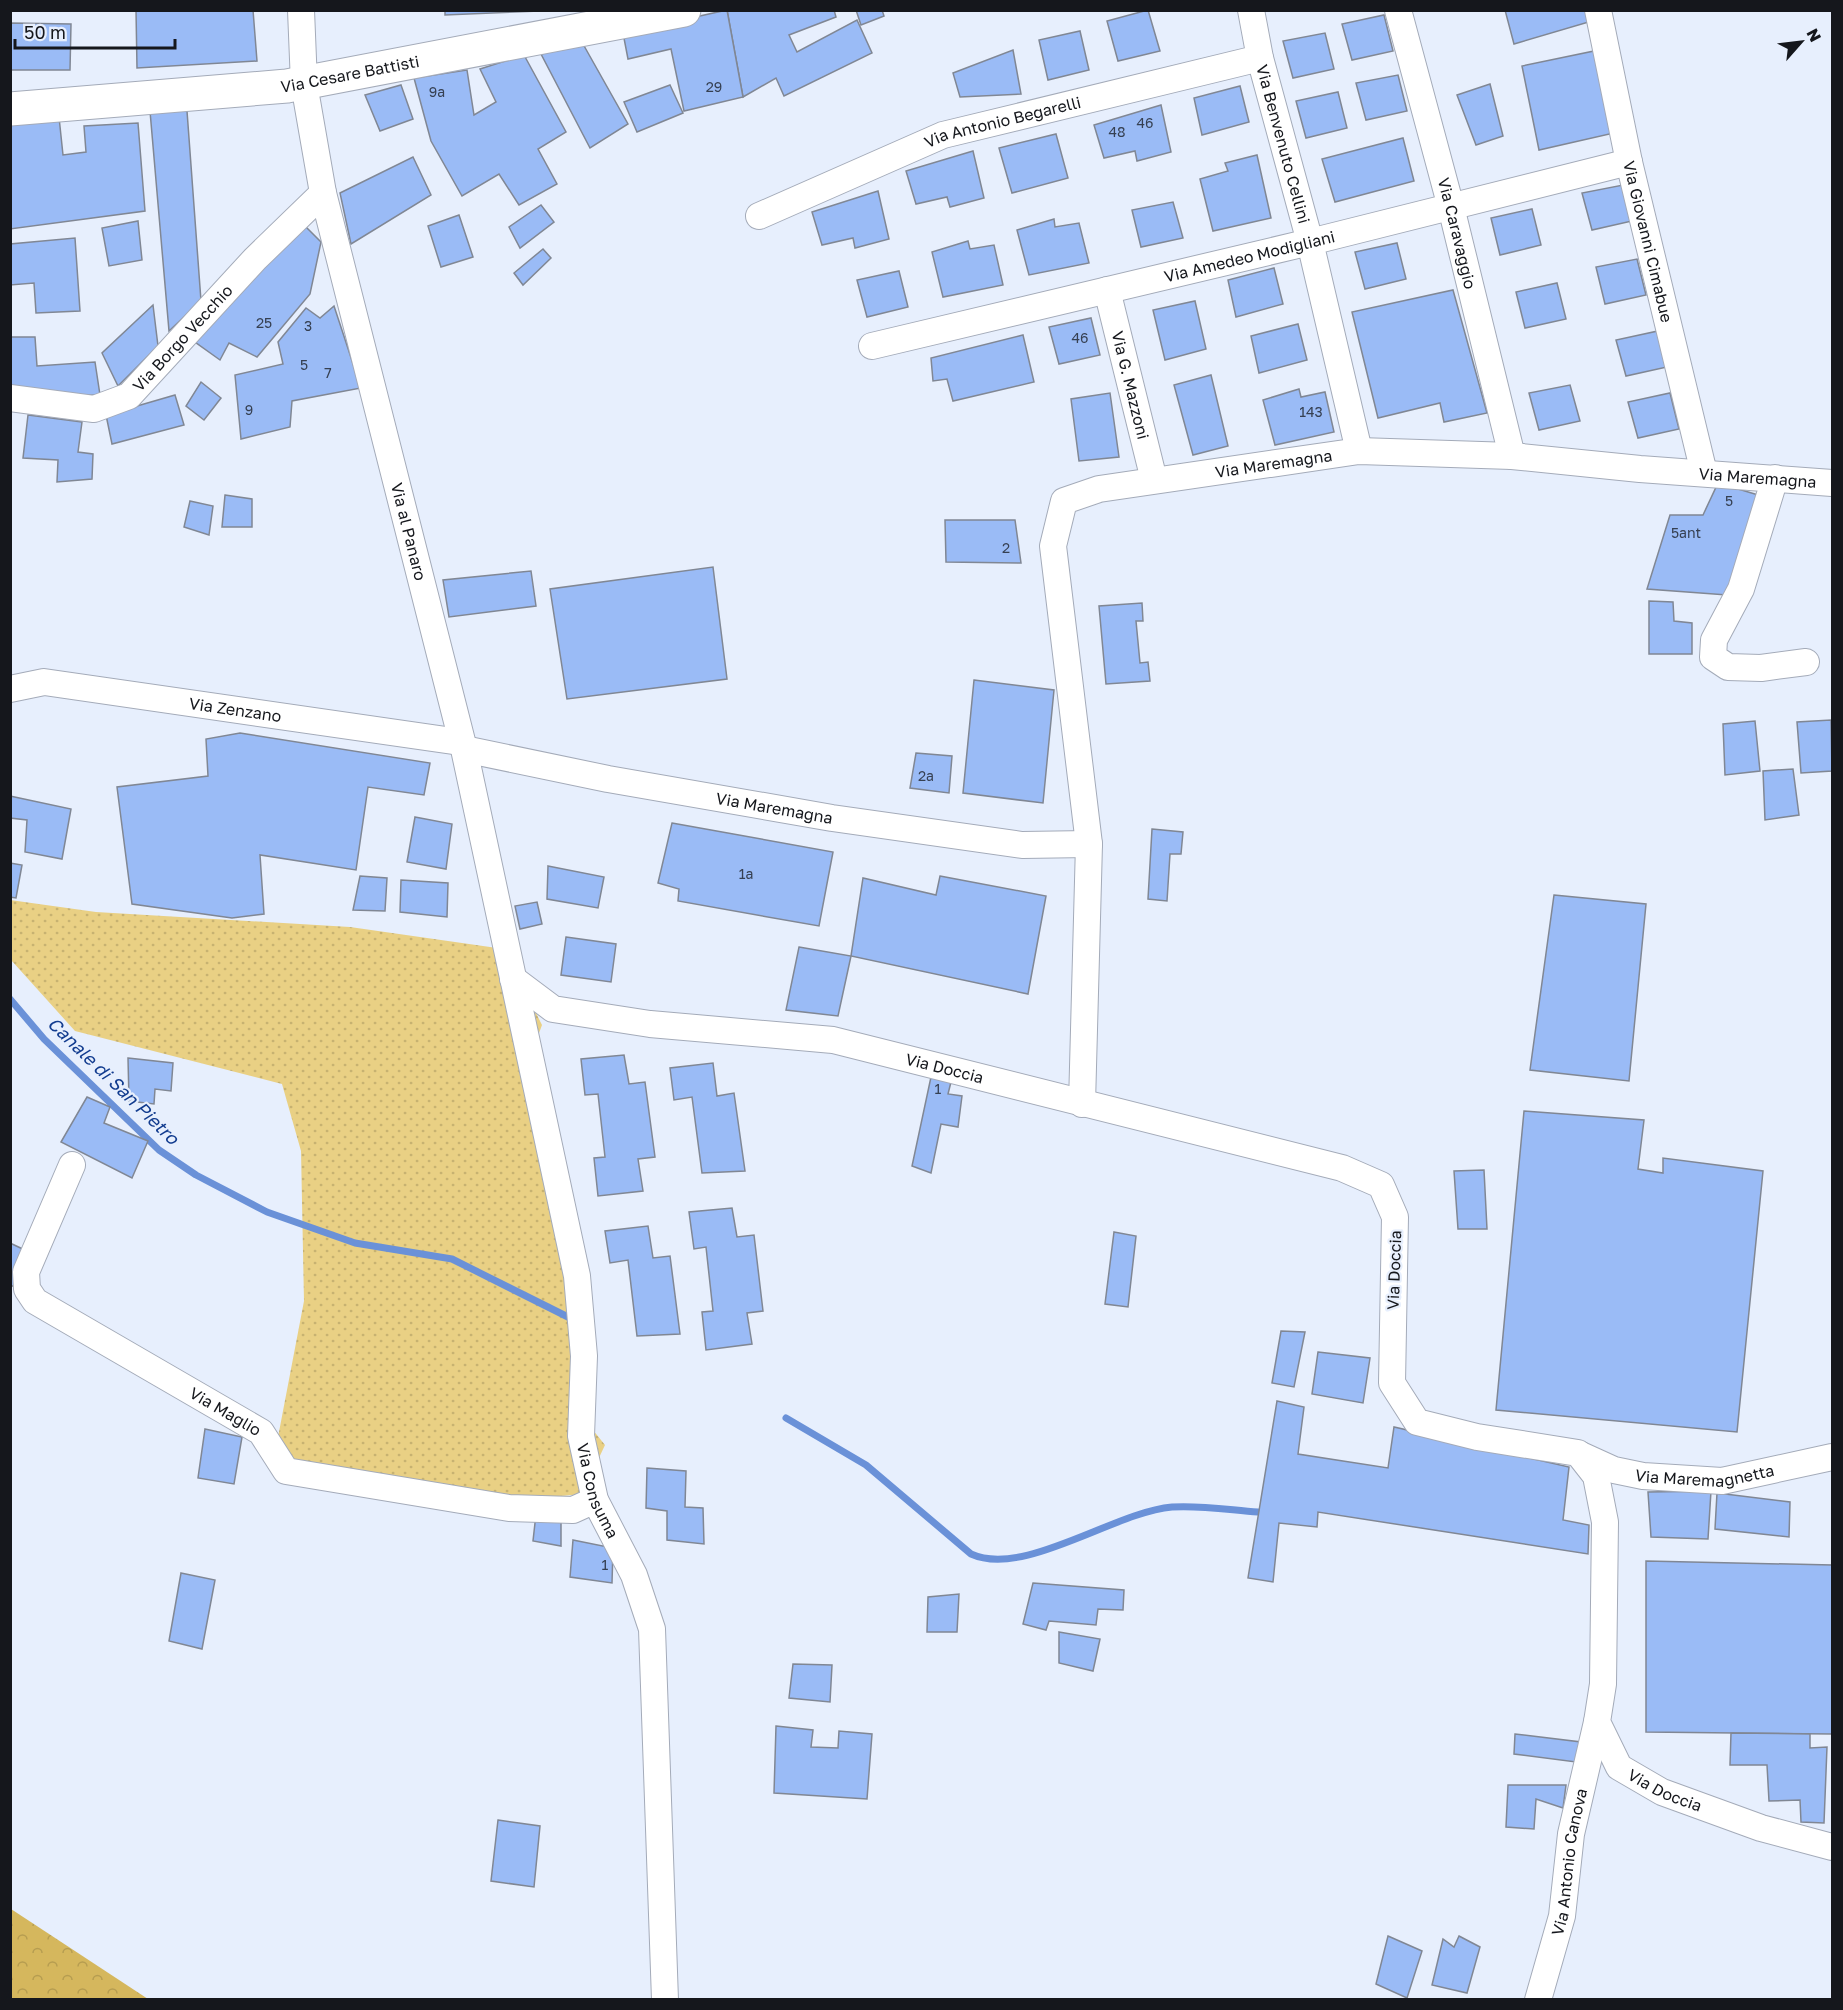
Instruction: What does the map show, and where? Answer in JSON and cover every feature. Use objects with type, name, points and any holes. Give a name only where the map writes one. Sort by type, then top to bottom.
[{"type":"main road","name":"Via Cesare Battisti","points":[[10,109],[304,84],[565,22],[684,10]]},
{"type":"street","name":"Via al Panaro","points":[[301,10],[304,84],[323,193],[408,521],[462,746],[513,979]]},
{"type":"street","name":"Via Benvenuto Cellini","points":[[1251,10],[1260,58],[1310,242],[1359,451]]},
{"type":"street","name":"Via Caravaggio","points":[[1398,10],[1451,207],[1512,456]]},
{"type":"street","name":"Via Giovanni Cimabue","points":[[1598,10],[1629,162],[1704,473]]},
{"type":"street","name":"Via Antonio Begarelli","points":[[759,216],[943,135],[1260,58]]},
{"type":"street","name":"Via Amedeo Modigliani","points":[[872,346],[1310,242],[1629,162]]},
{"type":"street","name":"Via Borgo Vecchio","points":[[10,398],[93,410],[129,396],[255,260],[323,193]]},
{"type":"street","name":"Via G. Mazzoni","points":[[1107,290],[1154,480]]},
{"type":"street","name":"Via Maremagna","points":[[1082,1104],[1089,844],[1053,546],[1064,501],[1099,489],[1359,451],[1512,456],[1833,483]]},
{"type":"street","points":[[1775,478],[1741,589],[1714,640],[1713,657],[1728,667],[1761,668],[1806,662]]},
{"type":"street","name":"Via Zenzano","points":[[10,689],[44,682],[462,746]]},
{"type":"street","name":"Via Maremagna","points":[[462,746],[608,779],[832,818],[1022,845],[1089,844]]},
{"type":"street","name":"Via Doccia","points":[[513,979],[554,1009],[650,1024],[833,1040],[1342,1168],[1381,1185],[1395,1217],[1392,1383],[1417,1422],[1477,1437],[1578,1453]]},
{"type":"street","name":"Via Consuma","points":[[513,979],[577,1276],[584,1356],[581,1436],[595,1500],[634,1575],[652,1629],[665,2000]]},
{"type":"street","name":"Via Maglio","points":[[72,1165],[26,1272],[27,1289],[35,1301],[261,1432],[286,1471],[509,1508],[573,1510],[595,1500]]},
{"type":"street","points":[[1578,1453],[1596,1476],[1605,1522],[1603,1684],[1597,1722]]},
{"type":"street","name":"Via Maremagnetta","points":[[1578,1453],[1614,1470],[1643,1476],[1722,1481],[1833,1457]]},
{"type":"street","name":"Via Doccia","points":[[1597,1722],[1619,1767],[1662,1792],[1761,1828],[1833,1847]]},
{"type":"street","name":"Via Antonio Canova","points":[[1538,2000],[1562,1916],[1571,1834],[1597,1722]]},
{"type":"shaded area","points":[[10,900],[96,912],[350,927],[504,949],[542,1025],[531,1055],[570,1287],[572,1404],[605,1445],[582,1494],[441,1508],[274,1458],[304,1301],[301,1151],[282,1084],[75,1031],[11,960]]},
{"type":"green space","points":[[11,1909],[148,1999],[11,1999]]},
{"type":"building","points":[[136,10],[253,10],[257,61],[137,68]]},
{"type":"building","points":[[445,10],[539,10],[539,11],[445,15]]},
{"type":"building","points":[[727,10],[834,10],[836,17],[789,35],[797,52],[857,20],[872,53],[784,96],[776,78],[743,97]]},
{"type":"building","points":[[727,10],[743,97],[684,111],[671,49],[628,59],[623,33]]},
{"type":"building","points":[[856,10],[882,10],[884,16],[861,25]]},
{"type":"building","points":[[1148,10],[1160,51],[1118,61],[1107,21]]},
{"type":"building","points":[[1505,10],[1589,10],[1592,21],[1514,44]]},
{"type":"building","points":[[1384,15],[1393,51],[1352,60],[1342,24]]},
{"type":"building","points":[[10,23],[71,24],[70,70],[10,70]]},
{"type":"building","points":[[1080,31],[1089,70],[1048,80],[1039,40]]},
{"type":"building","points":[[1325,33],[1334,69],[1293,78],[1283,41]]},
{"type":"building","points":[[583,44],[628,124],[590,148],[541,54]]},
{"type":"building","points":[[1013,50],[1021,94],[960,97],[953,73]]},
{"type":"building","points":[[1599,50],[1614,133],[1539,150],[1522,66]]},
{"type":"building","points":[[524,55],[566,132],[538,149],[557,184],[519,205],[499,174],[462,196],[431,141],[414,78],[467,70],[474,115],[496,102],[480,69]]},
{"type":"building","points":[[1398,75],[1407,111],[1366,120],[1356,83]]},
{"type":"building","points":[[1490,84],[1503,136],[1476,145],[1457,95]]},
{"type":"building","points":[[401,85],[413,119],[380,131],[365,95]]},
{"type":"building","points":[[670,85],[683,113],[637,132],[624,102]]},
{"type":"building","points":[[1240,86],[1249,122],[1202,135],[1194,98]]},
{"type":"building","points":[[1338,92],[1347,128],[1306,138],[1296,101]]},
{"type":"building","points":[[1161,105],[1171,152],[1137,161],[1135,151],[1104,158],[1094,125]]},
{"type":"building","points":[[150,111],[187,111],[201,301],[169,331]]},
{"type":"building","points":[[59,117],[63,155],[86,152],[84,126],[138,123],[145,211],[10,229],[10,121]]},
{"type":"building","points":[[1056,134],[1068,178],[1012,193],[999,148]]},
{"type":"building","points":[[1403,138],[1414,181],[1335,202],[1322,159]]},
{"type":"building","points":[[973,151],[984,198],[950,207],[947,197],[916,204],[906,171]]},
{"type":"building","points":[[1257,155],[1271,218],[1213,231],[1200,179],[1228,171],[1225,163]]},
{"type":"building","points":[[413,157],[431,195],[351,244],[340,193]]},
{"type":"building","points":[[1623,185],[1632,221],[1592,230],[1582,193]]},
{"type":"building","points":[[878,191],[889,239],[855,248],[853,238],[822,245],[812,212]]},
{"type":"building","points":[[1173,202],[1183,238],[1141,247],[1132,210]]},
{"type":"building","points":[[541,205],[554,222],[520,248],[509,227]]},
{"type":"building","points":[[1532,209],[1541,245],[1500,255],[1491,218]]},
{"type":"building","points":[[459,215],[473,257],[441,267],[428,226]]},
{"type":"building","points":[[1054,219],[1055,227],[1079,223],[1089,263],[1029,275],[1017,230]]},
{"type":"building","points":[[138,221],[142,260],[109,266],[102,228]]},
{"type":"building","points":[[306,227],[321,242],[310,294],[257,357],[229,343],[220,360],[195,342],[266,259]]},
{"type":"building","points":[[75,238],[80,311],[36,313],[34,283],[10,285],[10,244]]},
{"type":"building","points":[[968,241],[970,249],[994,245],[1003,285],[943,297],[932,252]]},
{"type":"building","points":[[1397,243],[1406,279],[1365,289],[1355,252]]},
{"type":"building","points":[[543,249],[551,258],[523,285],[514,273]]},
{"type":"building","points":[[1637,259],[1646,295],[1605,304],[1596,267]]},
{"type":"building","points":[[1274,268],[1283,304],[1236,317],[1228,280]]},
{"type":"building","points":[[899,271],[908,307],[867,317],[857,280]]},
{"type":"building","points":[[1557,283],[1566,319],[1525,328],[1516,292]]},
{"type":"building","points":[[1453,290],[1487,413],[1444,422],[1440,403],[1378,418],[1352,312]]},
{"type":"building","points":[[1195,301],[1206,349],[1165,360],[1153,310]]},
{"type":"building","points":[[153,305],[158,346],[118,386],[102,353]]},
{"type":"building","points":[[334,306],[361,388],[292,401],[290,427],[241,439],[235,375],[283,364],[278,342],[306,308],[320,318]]},
{"type":"building","points":[[1091,318],[1100,355],[1059,364],[1049,327]]},
{"type":"building","points":[[1298,324],[1307,360],[1259,373],[1251,336]]},
{"type":"building","points":[[1658,331],[1667,367],[1626,376],[1616,340]]},
{"type":"building","points":[[1023,335],[1034,382],[953,401],[947,379],[933,381],[931,358]]},
{"type":"building","points":[[10,337],[35,337],[37,366],[95,362],[100,395],[41,396],[10,388]]},
{"type":"building","points":[[1211,375],[1228,446],[1193,455],[1174,385]]},
{"type":"building","points":[[201,382],[221,398],[204,420],[186,406]]},
{"type":"building","points":[[1570,385],[1580,421],[1539,430],[1529,393]]},
{"type":"building","points":[[1299,389],[1301,397],[1325,392],[1334,432],[1275,445],[1263,400]]},
{"type":"building","points":[[1110,393],[1119,457],[1079,461],[1071,399]]},
{"type":"building","points":[[1670,393],[1679,429],[1638,438],[1628,402]]},
{"type":"building","points":[[175,395],[184,425],[112,444],[106,415]]},
{"type":"building","points":[[28,415],[82,422],[78,452],[93,454],[92,479],[57,482],[58,460],[23,458]]},
{"type":"building","points":[[1718,483],[1765,497],[1727,595],[1647,589],[1670,515],[1703,515]]},
{"type":"building","points":[[225,495],[252,499],[252,527],[222,527]]},
{"type":"building","points":[[190,501],[213,506],[209,535],[184,527]]},
{"type":"building","points":[[945,520],[1015,520],[1021,563],[946,562]]},
{"type":"building","points":[[713,567],[727,679],[567,699],[550,589]]},
{"type":"building","points":[[531,571],[536,606],[449,617],[443,580]]},
{"type":"building","points":[[1649,601],[1673,602],[1674,621],[1692,623],[1692,654],[1649,654]]},
{"type":"building","points":[[1142,603],[1143,621],[1136,621],[1140,663],[1148,662],[1150,681],[1106,684],[1099,606]]},
{"type":"building","points":[[974,680],[1054,690],[1043,803],[963,793]]},
{"type":"building","points":[[1831,720],[1832,771],[1801,773],[1797,722]]},
{"type":"building","points":[[1755,721],[1760,771],[1725,775],[1723,724]]},
{"type":"building","points":[[240,733],[430,763],[424,795],[368,787],[356,870],[260,855],[264,914],[232,918],[132,904],[117,787],[208,776],[206,739]]},
{"type":"building","points":[[916,753],[952,756],[949,793],[910,788]]},
{"type":"building","points":[[1793,769],[1799,815],[1765,820],[1763,771]]},
{"type":"building","points":[[10,796],[71,809],[62,859],[25,852],[27,820],[10,818]]},
{"type":"building","points":[[415,817],[452,824],[446,869],[407,862]]},
{"type":"building","points":[[672,823],[833,852],[819,926],[678,901],[679,889],[658,883]]},
{"type":"building","points":[[1152,829],[1183,832],[1181,854],[1170,854],[1167,901],[1148,899]]},
{"type":"building","points":[[10,863],[22,865],[16,898],[10,897]]},
{"type":"building","points":[[548,866],[604,877],[598,908],[547,899]]},
{"type":"building","points":[[360,876],[387,878],[385,911],[353,910]]},
{"type":"building","points":[[940,876],[1046,896],[1028,994],[851,956],[863,878],[936,895]]},
{"type":"building","points":[[401,880],[448,883],[447,917],[400,912]]},
{"type":"building","points":[[1554,895],[1646,904],[1629,1081],[1530,1070]]},
{"type":"building","points":[[537,902],[542,924],[520,929],[515,906]]},
{"type":"building","points":[[566,937],[616,944],[611,982],[561,975]]},
{"type":"building","points":[[799,947],[851,956],[838,1016],[786,1010]]},
{"type":"building","points":[[624,1055],[629,1084],[645,1082],[655,1157],[638,1159],[643,1191],[598,1196],[594,1158],[605,1157],[598,1094],[585,1095],[581,1059]]},
{"type":"building","points":[[128,1058],[173,1063],[171,1091],[155,1089],[154,1104],[129,1101]]},
{"type":"building","points":[[713,1063],[717,1096],[734,1093],[745,1171],[702,1173],[692,1097],[674,1100],[670,1068]]},
{"type":"building","points":[[931,1077],[951,1082],[948,1094],[962,1096],[958,1127],[941,1124],[931,1173],[912,1166]]},
{"type":"building","points":[[87,1097],[110,1107],[104,1123],[148,1141],[132,1178],[61,1142]]},
{"type":"building","points":[[1524,1111],[1644,1120],[1638,1169],[1663,1173],[1663,1158],[1763,1171],[1737,1432],[1496,1410]]},
{"type":"building","points":[[1484,1170],[1487,1229],[1458,1229],[1454,1171]]},
{"type":"building","points":[[732,1208],[737,1237],[754,1235],[763,1311],[747,1313],[752,1344],[706,1350],[702,1312],[713,1311],[706,1247],[694,1249],[689,1212]]},
{"type":"building","points":[[648,1226],[653,1258],[670,1256],[680,1334],[637,1336],[628,1260],[610,1263],[605,1231]]},
{"type":"building","points":[[1114,1232],[1136,1236],[1128,1307],[1105,1304]]},
{"type":"building","points":[[10,1243],[29,1252],[15,1287],[10,1285]]},
{"type":"building","points":[[1281,1331],[1305,1332],[1294,1387],[1272,1383]]},
{"type":"building","points":[[1318,1352],[1370,1358],[1363,1403],[1312,1394]]},
{"type":"building","points":[[1277,1401],[1304,1407],[1298,1454],[1388,1468],[1394,1427],[1569,1467],[1563,1520],[1589,1525],[1588,1554],[1318,1512],[1317,1527],[1279,1523],[1273,1582],[1248,1578]]},
{"type":"building","points":[[205,1429],[242,1437],[234,1484],[198,1478]]},
{"type":"building","points":[[647,1468],[686,1471],[685,1507],[703,1508],[704,1544],[667,1540],[667,1511],[646,1508]]},
{"type":"building","points":[[1711,1491],[1708,1539],[1651,1537],[1648,1492]]},
{"type":"building","points":[[1717,1493],[1790,1502],[1789,1537],[1715,1529]]},
{"type":"building","points":[[536,1514],[561,1515],[561,1546],[533,1541]]},
{"type":"building","points":[[573,1540],[613,1548],[612,1583],[570,1577]]},
{"type":"building","points":[[1646,1561],[1832,1565],[1832,1734],[1646,1732]]},
{"type":"building","points":[[181,1573],[215,1580],[202,1649],[169,1641]]},
{"type":"building","points":[[1033,1583],[1124,1590],[1123,1610],[1098,1609],[1096,1625],[1049,1621],[1046,1630],[1023,1624]]},
{"type":"building","points":[[959,1594],[957,1632],[927,1632],[928,1597]]},
{"type":"building","points":[[1059,1632],[1100,1639],[1093,1671],[1059,1663]]},
{"type":"building","points":[[793,1664],[832,1665],[830,1702],[789,1698]]},
{"type":"building","points":[[776,1726],[813,1730],[811,1747],[838,1748],[839,1731],[872,1734],[867,1799],[774,1793]]},
{"type":"building","points":[[1731,1733],[1810,1734],[1810,1748],[1827,1747],[1824,1823],[1801,1822],[1800,1800],[1769,1801],[1767,1765],[1730,1765]]},
{"type":"building","points":[[1515,1734],[1581,1742],[1576,1762],[1514,1754]]},
{"type":"building","points":[[1508,1785],[1566,1785],[1563,1808],[1536,1799],[1534,1829],[1506,1827]]},
{"type":"building","points":[[498,1820],[540,1826],[534,1887],[491,1881]]},
{"type":"building","points":[[1388,1936],[1422,1951],[1407,1998],[1376,1984]]},
{"type":"building","points":[[1459,1936],[1480,1947],[1467,1993],[1432,1985],[1443,1939],[1454,1947]]},
{"type":"waterway","name":"Canale di San Pietro","points":[[10,999],[44,1039],[159,1150],[196,1175],[267,1212],[355,1243],[452,1259],[568,1317]]},
{"type":"waterway","name":"Canale di San Pietro","points":[[786,1418],[866,1465],[971,1554],[992,1559],[1017,1557],[1043,1551],[1149,1511],[1172,1507],[1204,1507],[1258,1512]]}]
